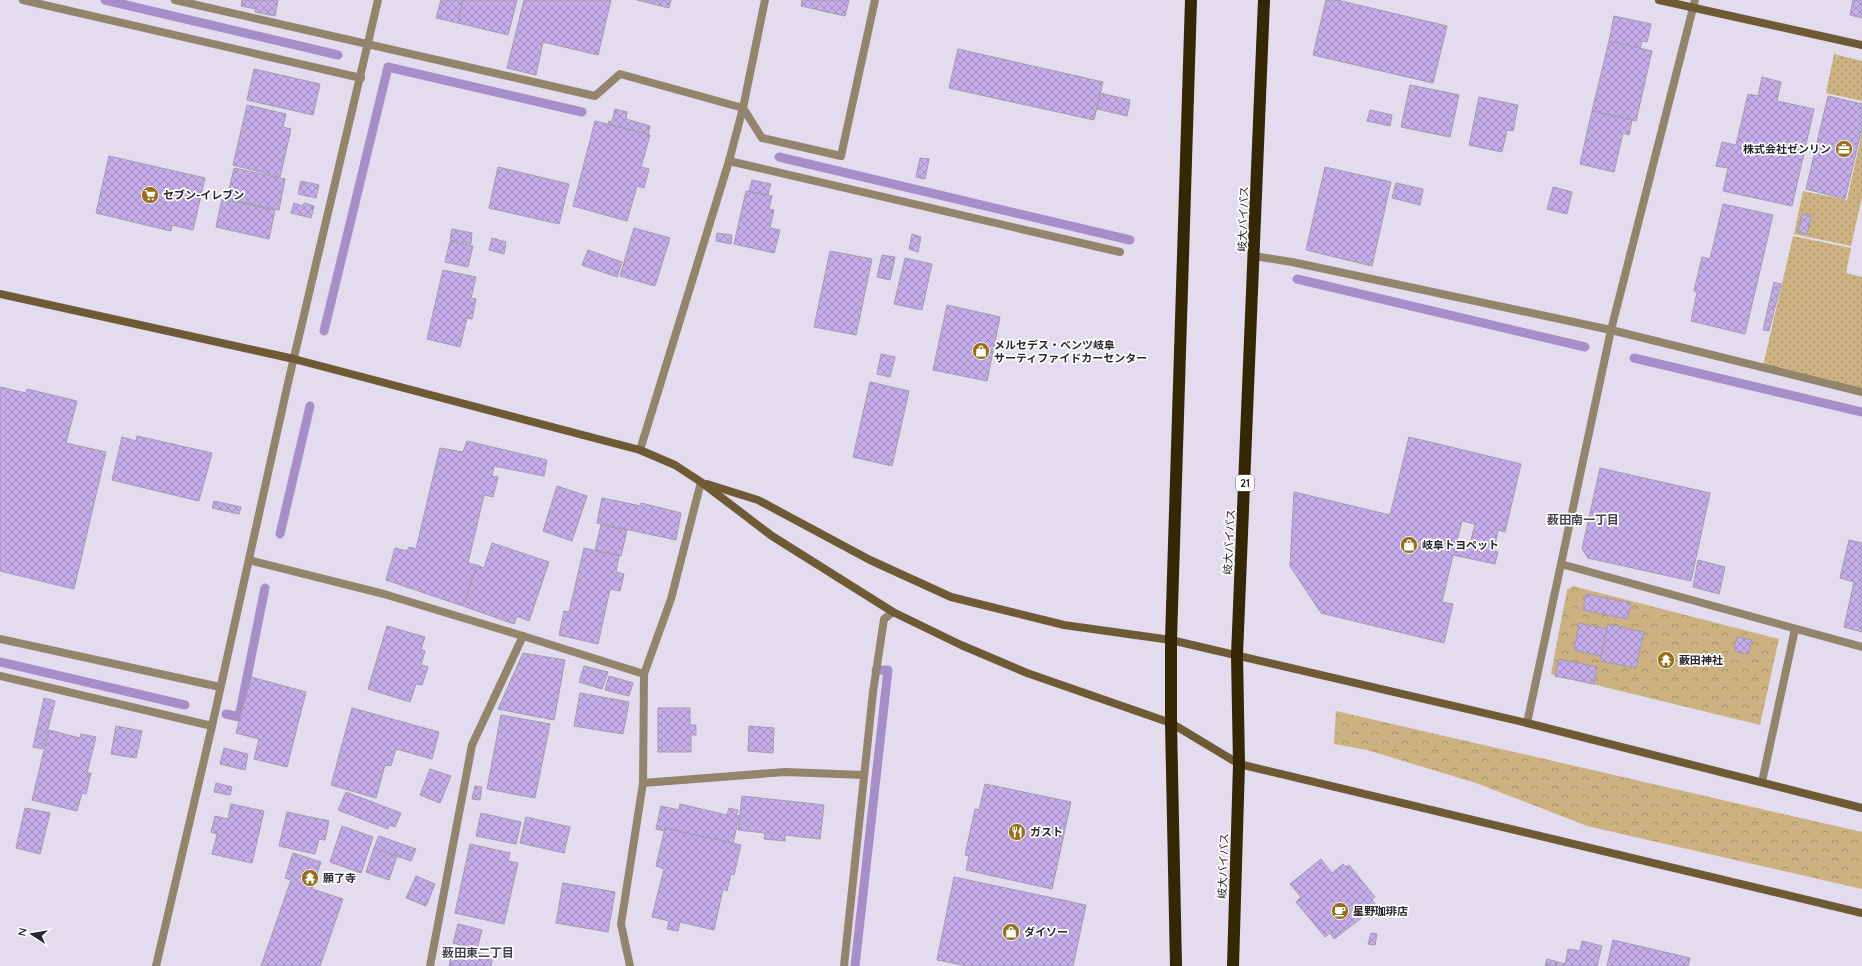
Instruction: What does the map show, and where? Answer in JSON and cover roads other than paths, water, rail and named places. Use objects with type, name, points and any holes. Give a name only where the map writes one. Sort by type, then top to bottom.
[{"type":"highway","points":[[1176,966],[1171,723],[1171,640],[1191,0]]},
{"type":"highway","name":"岐大バイパス","points":[[1233,966],[1239,764],[1237,655],[1264,0]]},
{"type":"street","points":[[23,0],[361,78]]},
{"type":"street","points":[[175,0],[595,96],[620,74],[743,108],[762,138],[841,156],[875,0]]},
{"type":"street","points":[[156,966],[212,726],[294,359],[361,78],[378,0]]},
{"type":"street","points":[[640,450],[729,161],[743,108],[765,0]]},
{"type":"street","points":[[1659,0],[1694,4],[1862,45]]},
{"type":"street","points":[[1527,723],[1612,330],[1694,4]]},
{"type":"street","points":[[729,161],[1120,252]]},
{"type":"street","points":[[1254,256],[1612,330],[1862,392]]},
{"type":"street","points":[[0,294],[294,359],[640,450],[675,465],[701,482],[772,536],[893,612],[961,645],[1027,673],[1171,723],[1239,764],[1862,913]]},
{"type":"street","points":[[701,482],[758,500],[870,560],[951,597],[1064,625],[1171,640],[1237,655],[1527,723],[1862,808]]},
{"type":"street","points":[[630,966],[621,924],[644,783],[644,674],[671,599],[701,482]]},
{"type":"street","points":[[249,560],[384,594],[644,674]]},
{"type":"street","points":[[1561,564],[1862,647]]},
{"type":"street","points":[[844,966],[864,775],[882,627],[884,619],[893,612]]},
{"type":"street","points":[[1762,782],[1795,629]]},
{"type":"street","points":[[430,966],[472,745],[522,636]]},
{"type":"street","points":[[0,639],[220,687]]},
{"type":"street","points":[[0,676],[212,726]]},
{"type":"street","points":[[644,783],[785,772],[864,775]]},
{"type":"waterway","points":[[105,0],[338,55]]},
{"type":"waterway","points":[[324,331],[388,67],[582,112]]},
{"type":"waterway","points":[[779,157],[1130,240]]},
{"type":"waterway","points":[[1297,279],[1585,347]]},
{"type":"waterway","points":[[1634,358],[1862,412]]},
{"type":"waterway","points":[[280,534],[310,406]]},
{"type":"waterway","points":[[226,714],[239,717],[265,588]]},
{"type":"waterway","points":[[0,662],[185,705]]},
{"type":"waterway","points":[[855,966],[888,670],[876,670]]},
{"type":"place","name":"株式会社ゼンリン","points":[[1844,149]]},
{"type":"place","name":"セブン-イレブン","points":[[150,195]]},
{"type":"place","name":"メルセデス・ベンツ岐阜 サーティファイドカーセンター","points":[[981,351]]},
{"type":"place","name":"岐阜トヨペット","points":[[1409,545]]},
{"type":"place","name":"藪田神社","points":[[1666,660]]},
{"type":"place","name":"ガスト","points":[[1017,832]]},
{"type":"place","name":"願了寺","points":[[310,878]]},
{"type":"place","name":"星野珈琲店","points":[[1340,911]]},
{"type":"place","name":"ダイソー","points":[[1011,932]]},
{"type":"district","name":"薮田南一丁目","points":[[1583,519]]},
{"type":"district","name":"薮田東二丁目","points":[[478,952]]}]
